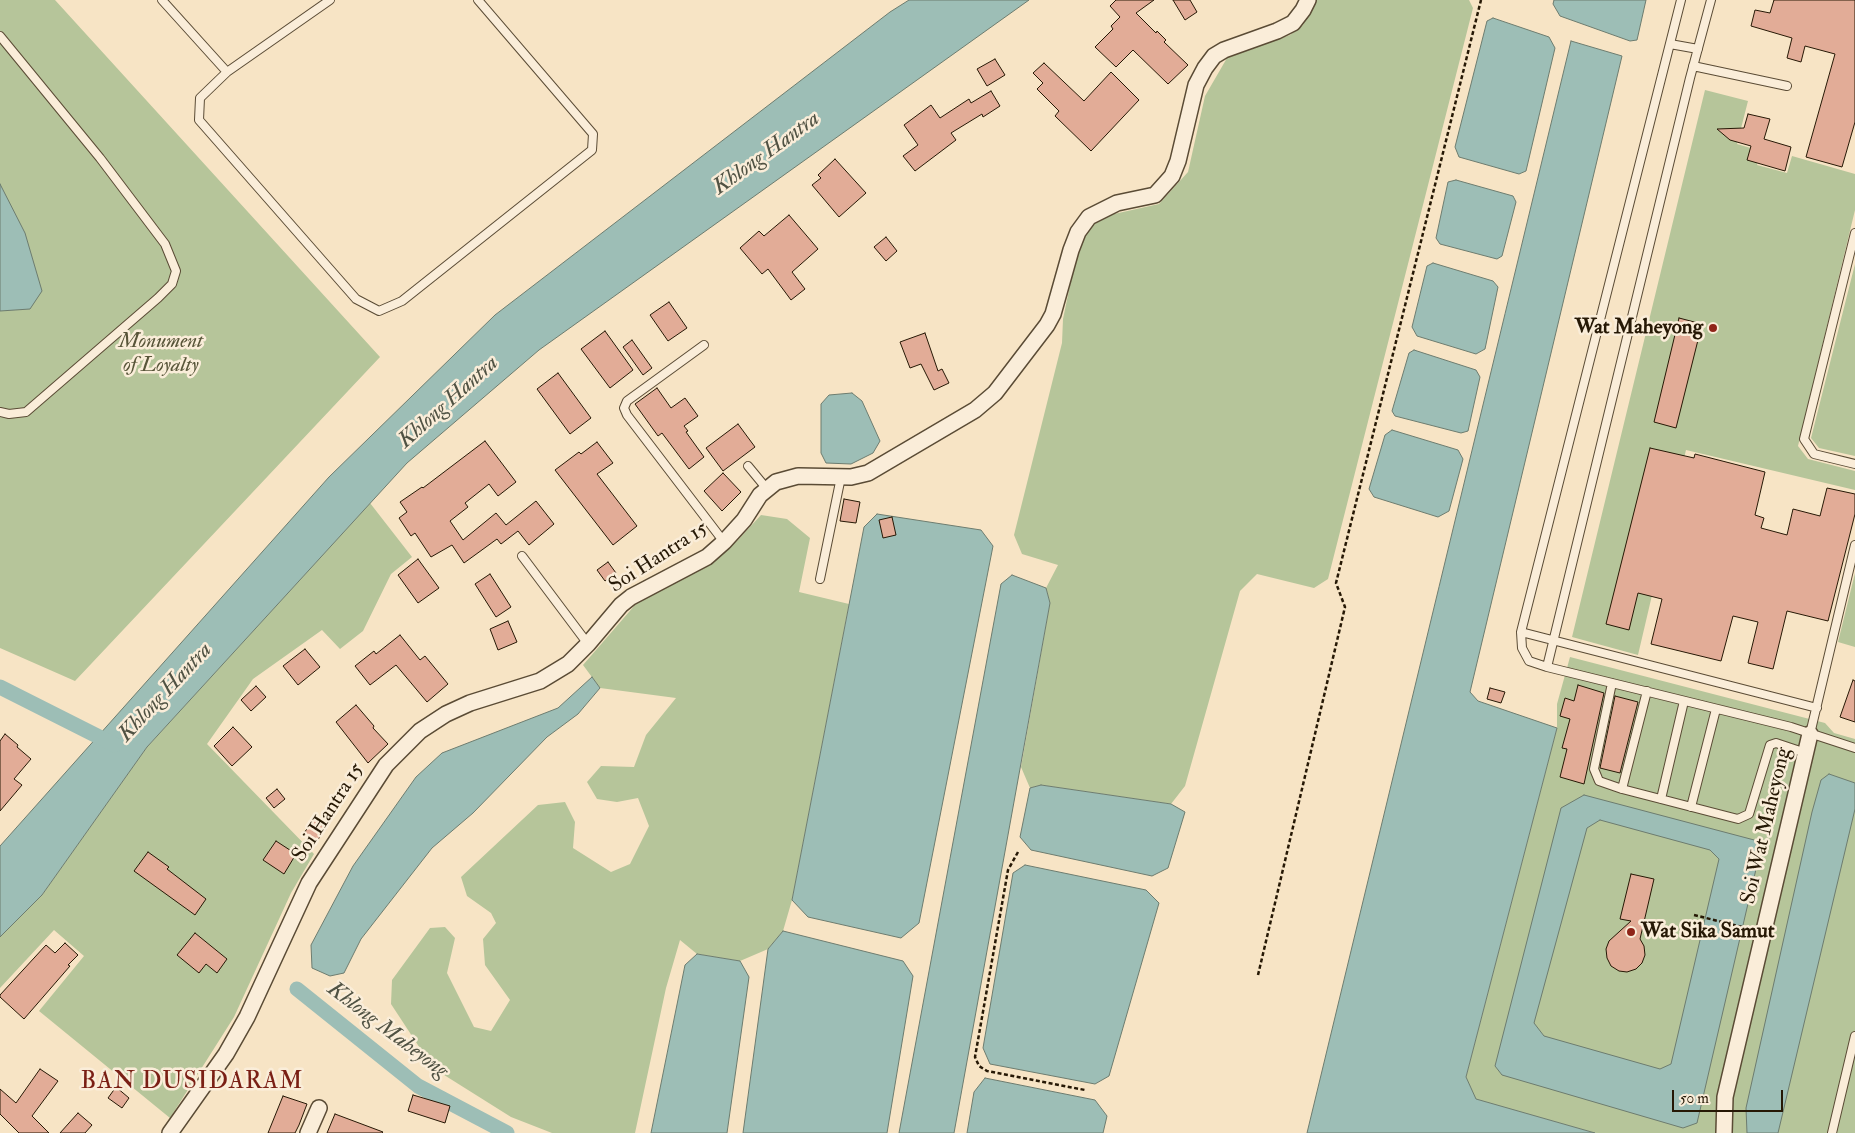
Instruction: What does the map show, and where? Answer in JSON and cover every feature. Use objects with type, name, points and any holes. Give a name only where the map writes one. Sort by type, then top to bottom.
[{"type":"street","name":"Soi Hantra 15","points":[[170,1133],[226,1054],[247,1017],[309,884],[386,765],[420,731],[446,714],[540,681],[568,664],[588,644],[621,605],[631,597],[707,557],[744,520],[760,495],[776,482],[798,476],[851,477],[868,473],[975,410],[995,393],[1047,325],[1053,314],[1074,241],[1089,217],[1117,203],[1155,195],[1172,176],[1178,161],[1196,85],[1214,56],[1224,50],[1277,31],[1293,23],[1308,0]]},
{"type":"street","name":"Soi Wat Maheyong","points":[[1724,1133],[1726,1097],[1810,734]]},
{"type":"street","points":[[308,1133],[318,1108]]},
{"type":"lane","points":[[162,0],[227,72]]},
{"type":"lane","points":[[330,0],[227,72],[200,98],[199,120],[356,299],[379,312],[402,301],[592,150],[593,134],[478,0]]},
{"type":"lane","points":[[1681,0],[1521,632],[1522,648],[1529,661],[1810,734],[1855,748]]},
{"type":"lane","points":[[1547,666],[1693,66],[1711,0]]},
{"type":"lane","points":[[0,36],[100,158],[165,244],[176,271],[172,284],[158,298],[26,412],[9,414],[0,412]]},
{"type":"lane","points":[[1670,44],[1698,49]]},
{"type":"lane","points":[[1693,66],[1787,86]]},
{"type":"lane","points":[[1855,233],[1804,439],[1814,454],[1855,464]]},
{"type":"lane","points":[[704,345],[627,401],[624,408],[627,415],[724,542]]},
{"type":"lane","points":[[748,466],[767,489]]},
{"type":"lane","points":[[820,578],[841,477]]},
{"type":"lane","points":[[1810,734],[1855,545]]},
{"type":"lane","points":[[522,556],[588,644]]},
{"type":"lane","points":[[1521,632],[1816,708]]},
{"type":"lane","points":[[1612,683],[1594,769],[1599,781],[1622,789],[1738,819],[1749,814],[1770,745],[1776,744],[1806,753]]},
{"type":"lane","points":[[1622,789],[1647,691]]},
{"type":"lane","points":[[1661,799],[1684,701]]},
{"type":"lane","points":[[1691,807],[1716,709]]},
{"type":"lane","points":[[1832,1133],[1855,1036]]},
{"type":"path","points":[[1258,975],[1345,607],[1336,583],[1481,0]]},
{"type":"path","points":[[1018,852],[1008,870],[975,1057],[979,1066],[987,1071],[1085,1090]]},
{"type":"path","points":[[1694,915],[1753,930]]},
{"type":"green space","name":"Monument of Loyalty","points":[[0,0],[55,0],[380,357],[75,681],[0,648]]},
{"type":"green space","points":[[1315,0],[1469,0],[1473,8],[1328,579],[1314,588],[1257,574],[1240,591],[1185,786],[1171,804],[1041,785],[1030,788],[1021,767],[1050,603],[1046,588],[1058,565],[1022,554],[1014,535],[1062,343],[1063,319],[1077,252],[1088,229],[1105,216],[1159,204],[1188,172],[1205,96],[1227,58],[1290,35],[1303,25]]},
{"type":"green space","points":[[1705,90],[1748,101],[1737,144],[1761,151],[1757,165],[1787,173],[1792,156],[1855,174],[1855,210],[1798,446],[1808,459],[1855,471],[1855,490],[1686,450],[1638,655],[1572,637]]},
{"type":"green space","points":[[1855,264],[1855,456],[1819,448],[1811,438]]},
{"type":"green space","points":[[370,503],[412,557],[391,574],[363,631],[340,649],[322,630],[253,679],[207,744],[314,854],[291,893],[234,1017],[170,1118],[39,1011],[84,956],[54,930],[0,988],[0,937],[42,895],[147,747]]},
{"type":"green space","points":[[761,515],[787,519],[810,538],[799,592],[849,604],[792,900],[783,931],[768,949],[740,961],[697,954],[680,940],[666,988],[635,1133],[552,1133],[511,1117],[433,1068],[391,1004],[392,980],[430,928],[445,927],[455,938],[447,973],[474,1027],[491,1031],[510,1000],[485,965],[483,939],[496,923],[491,913],[467,896],[461,877],[538,805],[565,802],[575,822],[573,848],[611,872],[630,864],[649,826],[638,798],[617,802],[597,799],[587,782],[601,766],[634,767],[646,735],[676,698],[600,688],[583,665],[635,605],[660,589],[708,565],[737,541]]},
{"type":"green space","points":[[1855,573],[1855,647],[1838,642]]},
{"type":"green space","points":[[1570,657],[1825,723],[1834,733],[1855,739],[1855,1133],[1595,1133],[1475,1099],[1466,1077],[1557,728],[1557,704]]},
{"type":"water","name":"Khlong Hantra","points":[[909,0],[1029,0],[539,350],[407,463],[147,747],[42,895],[0,937],[0,846],[329,477],[495,315],[890,12]]},
{"type":"water","points":[[1554,0],[1646,0],[1637,40],[1630,41],[1560,16],[1553,4]]},
{"type":"water","points":[[1493,18],[1549,37],[1555,48],[1526,171],[1519,174],[1459,157],[1455,147],[1487,21]]},
{"type":"water","points":[[1571,41],[1622,56],[1470,692],[1478,701],[1557,728],[1466,1077],[1476,1099],[1595,1133],[1307,1133]]},
{"type":"water","points":[[1456,180],[1513,196],[1516,202],[1502,256],[1497,259],[1440,244],[1436,238],[1448,182]]},
{"type":"water","points":[[0,184],[25,233],[42,291],[30,309],[0,311]]},
{"type":"water","points":[[1433,263],[1493,281],[1498,287],[1485,349],[1476,354],[1417,336],[1412,327],[1427,266]]},
{"type":"water","points":[[1414,350],[1476,370],[1480,377],[1468,431],[1461,433],[1395,416],[1392,411],[1409,353]]},
{"type":"water","points":[[852,393],[862,401],[880,441],[873,453],[851,464],[826,463],[821,453],[821,404],[829,395]]},
{"type":"water","points":[[1392,430],[1458,450],[1463,459],[1449,511],[1438,517],[1374,497],[1369,489],[1385,435]]},
{"type":"water","points":[[877,514],[981,530],[993,546],[919,923],[901,938],[808,917],[792,900],[864,527]]},
{"type":"water","points":[[1012,575],[1046,588],[1050,603],[954,1133],[899,1133],[1001,584]]},
{"type":"water","points":[[592,677],[600,688],[578,714],[547,737],[473,813],[432,848],[361,939],[344,973],[330,976],[312,968],[311,945],[353,866],[416,777],[442,753],[558,708]]},
{"type":"water","points":[[1829,774],[1855,783],[1855,809],[1778,1133],[1747,1133],[1746,1108],[1812,812],[1821,780]]},
{"type":"water","points":[[1041,785],[1171,804],[1185,812],[1168,868],[1152,876],[1031,850],[1020,837],[1030,788]]},
{"type":"water","points":[[1584,795],[1758,841],[1760,852],[1697,1123],[1683,1128],[1502,1075],[1495,1066],[1561,808]],"holes":[[[1600,820],[1710,850],[1719,859],[1671,1064],[1660,1069],[1544,1036],[1534,1023],[1587,828]]]},
{"type":"water","points":[[1025,865],[1146,890],[1159,903],[1109,1076],[1095,1084],[990,1064],[983,1048],[1013,873]]},
{"type":"water","points":[[783,931],[903,961],[913,976],[887,1133],[743,1133],[768,949]]},
{"type":"water","points":[[697,954],[740,961],[749,977],[727,1133],[651,1133],[685,965]]},
{"type":"water","points":[[985,1078],[1095,1100],[1107,1116],[1103,1133],[967,1133],[974,1092]]},
{"type":"building","points":[[1116,0],[1154,0],[1136,13],[1166,40],[1164,42],[1188,65],[1168,84],[1133,50],[1116,67],[1095,47],[1113,29],[1111,26],[1120,17],[1110,6]]},
{"type":"building","points":[[1173,0],[1190,0],[1197,12],[1185,20]]},
{"type":"building","points":[[1774,0],[1855,0],[1855,122],[1842,167],[1806,157],[1835,54],[1805,46],[1801,62],[1787,58],[1792,38],[1751,26],[1755,10],[1770,13]]},
{"type":"building","points":[[995,59],[1005,75],[987,86],[977,69]]},
{"type":"building","points":[[1044,63],[1084,101],[1111,72],[1139,100],[1091,151],[1055,116],[1059,111],[1037,89],[1043,83],[1033,73]]},
{"type":"building","points":[[991,91],[1000,106],[983,117],[982,114],[951,133],[956,140],[915,171],[903,156],[918,145],[904,125],[931,105],[940,118],[969,99],[971,103]]},
{"type":"building","points":[[1748,114],[1770,119],[1764,139],[1791,147],[1785,171],[1747,160],[1751,146],[1730,140],[1717,129],[1744,128]]},
{"type":"building","points":[[835,159],[866,193],[839,217],[812,185],[821,178],[818,175]]},
{"type":"building","points":[[789,215],[818,249],[792,272],[805,289],[791,300],[768,269],[762,274],[740,248],[759,231],[764,236]]},
{"type":"building","points":[[886,237],[897,251],[886,261],[874,247]]},
{"type":"building","points":[[669,302],[687,328],[668,341],[650,315]]},
{"type":"building","points":[[1679,318],[1702,324],[1676,428],[1654,422]]},
{"type":"building","points":[[605,331],[633,370],[610,388],[581,349]]},
{"type":"building","points":[[925,333],[938,371],[942,369],[949,383],[934,390],[921,364],[910,368],[900,342]]},
{"type":"building","points":[[632,340],[652,368],[643,375],[623,347]]},
{"type":"building","points":[[558,373],[591,418],[570,434],[537,389]]},
{"type":"building","points":[[657,388],[671,408],[685,398],[698,416],[684,426],[688,431],[686,432],[704,457],[689,469],[662,433],[658,436],[635,404]]},
{"type":"building","points":[[738,424],[755,447],[723,471],[706,448]]},
{"type":"building","points":[[485,441],[516,482],[498,496],[489,484],[465,503],[468,507],[450,521],[463,540],[496,513],[506,525],[536,501],[554,524],[529,545],[518,531],[501,544],[497,539],[464,563],[452,545],[431,557],[415,533],[411,536],[399,518],[407,512],[400,502],[423,488]]},
{"type":"building","points":[[597,442],[613,463],[597,474],[637,526],[613,545],[555,470],[579,452],[581,454]]},
{"type":"building","points":[[1650,448],[1694,458],[1695,454],[1765,472],[1755,515],[1764,518],[1761,528],[1787,535],[1793,509],[1820,516],[1827,488],[1855,494],[1855,514],[1828,621],[1787,611],[1773,669],[1748,663],[1758,622],[1733,616],[1721,661],[1651,644],[1662,599],[1638,593],[1629,630],[1606,624]]},
{"type":"building","points":[[723,473],[741,492],[722,511],[704,491]]},
{"type":"building","points":[[844,499],[860,502],[856,523],[840,521]]},
{"type":"building","points":[[892,517],[896,535],[883,538],[879,520]]},
{"type":"building","points":[[418,559],[439,588],[418,603],[398,575]]},
{"type":"building","points":[[608,562],[616,573],[605,581],[597,570]]},
{"type":"building","points":[[490,574],[511,607],[496,617],[475,584]]},
{"type":"building","points":[[508,621],[517,642],[498,650],[490,629]]},
{"type":"building","points":[[400,635],[420,660],[425,656],[448,684],[427,702],[396,665],[370,685],[355,666],[374,651],[376,654]]},
{"type":"building","points":[[305,649],[320,667],[298,685],[283,666]]},
{"type":"building","points":[[1853,680],[1855,681],[1855,722],[1840,717]]},
{"type":"building","points":[[1578,685],[1604,693],[1584,784],[1560,777],[1567,749],[1562,748],[1570,719],[1560,716],[1565,698],[1574,701]]},
{"type":"building","points":[[256,686],[266,697],[251,711],[241,700]]},
{"type":"building","points":[[1490,688],[1505,692],[1501,703],[1487,699]]},
{"type":"building","points":[[1615,696],[1638,702],[1620,773],[1600,768]]},
{"type":"building","points":[[356,705],[388,744],[368,763],[336,722]]},
{"type":"building","points":[[233,727],[252,747],[232,766],[214,746]]},
{"type":"building","points":[[5,734],[31,759],[14,779],[22,785],[0,811],[0,741]]},
{"type":"building","points":[[277,789],[285,799],[274,808],[266,798]]},
{"type":"building","points":[[314,819],[326,829],[316,842],[304,833]]},
{"type":"building","points":[[276,841],[296,854],[284,874],[263,860]]},
{"type":"building","points":[[148,852],[169,867],[167,869],[206,899],[195,915],[134,871]]},
{"type":"building","points":[[1631,874],[1654,879],[1640,939],[1644,946],[1645,955],[1642,963],[1636,969],[1627,972],[1619,971],[1611,966],[1607,958],[1606,949],[1609,941],[1631,921],[1620,919]]},
{"type":"building","points":[[195,933],[227,959],[217,973],[206,964],[199,973],[177,955]]},
{"type":"building","points":[[65,943],[78,955],[24,1019],[0,995],[46,945],[55,953]]},
{"type":"building","points":[[40,1069],[58,1081],[32,1116],[49,1133],[19,1133],[0,1114],[0,1089],[16,1103]]},
{"type":"building","points":[[116,1087],[129,1098],[122,1108],[108,1098]]},
{"type":"building","points":[[413,1095],[450,1106],[445,1123],[408,1111]]},
{"type":"building","points":[[283,1096],[307,1104],[299,1125],[295,1133],[268,1133]]},
{"type":"building","points":[[78,1113],[92,1125],[85,1133],[60,1133]]},
{"type":"building","points":[[335,1114],[383,1132],[327,1133]]},
{"type":"waterway","name":"Khlong Hantra","points":[[0,687],[115,745]]},
{"type":"waterway","name":"Khlong Maheyong","points":[[297,989],[418,1086],[507,1133]]},
{"type":"place","name":"Wat Maheyong","points":[[1713,328]]},
{"type":"place","name":"Wat Sika Samut","points":[[1631,932]]},
{"type":"district","name":"BAN DUSIDARAM","points":[[192,1083]]}]
